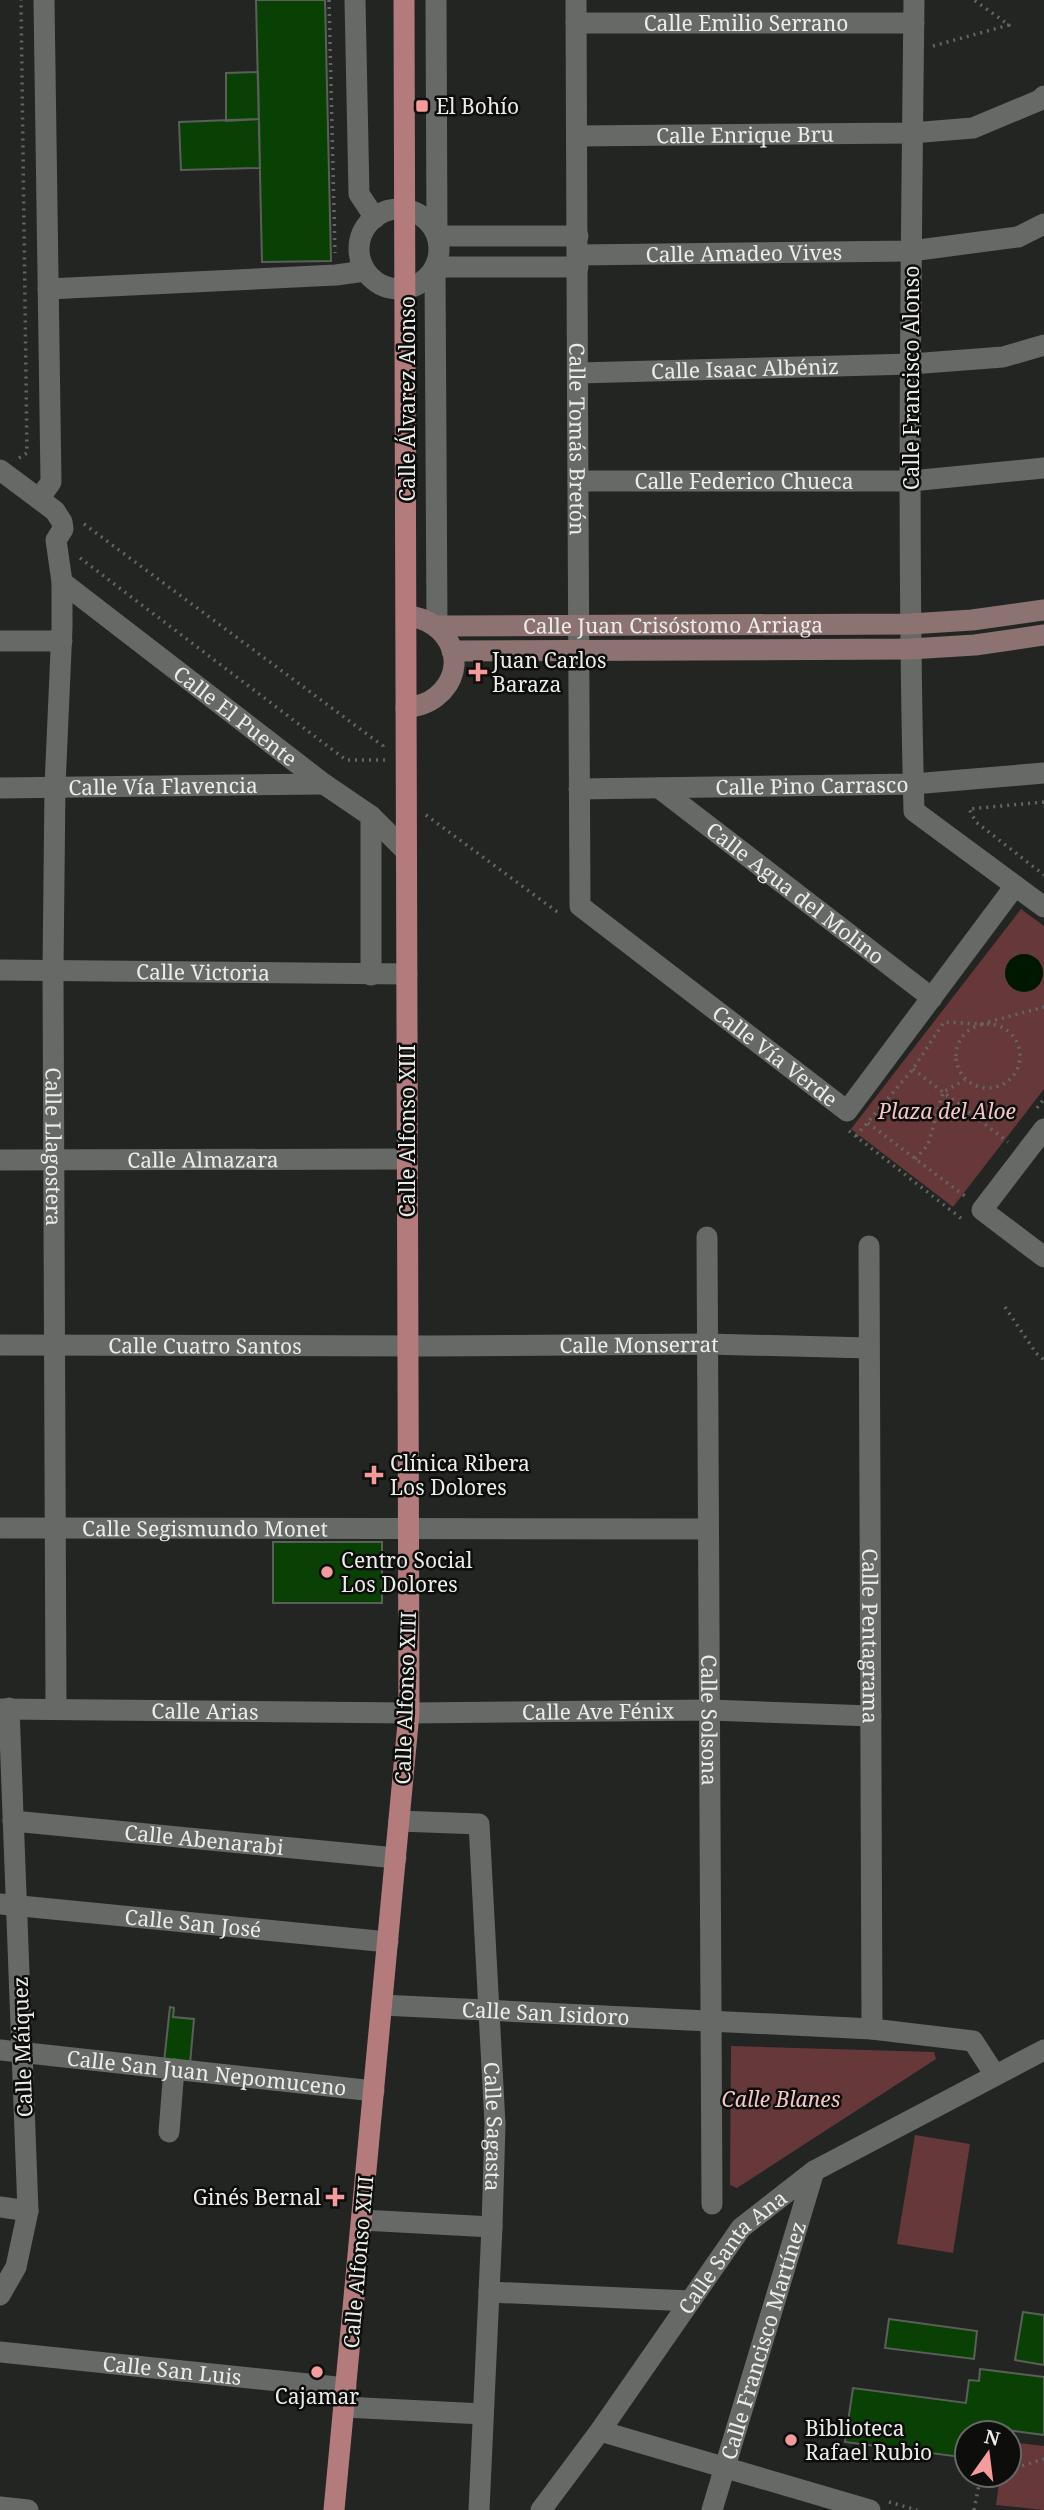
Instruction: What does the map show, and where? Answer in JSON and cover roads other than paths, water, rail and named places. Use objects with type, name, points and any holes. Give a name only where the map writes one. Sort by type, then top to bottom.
[{"type":"main road","name":"Calle Álvarez Alonso","points":[[404,0],[407,289],[406,798]]},
{"type":"main road","name":"Calle Alfonso XIII","points":[[334,2510],[409,1713],[406,798]]},
{"type":"street","points":[[7,465],[39,499],[51,482],[44,0]]},
{"type":"street","points":[[355,0],[359,194],[375,218]]},
{"type":"street","points":[[436,0],[437,236]]},
{"type":"street","name":"Calle Tomás Bretón","points":[[576,0],[580,906]]},
{"type":"street","name":"Calle Francisco Alonso","points":[[914,0],[911,133],[910,624],[914,811],[1015,886]]},
{"type":"street","name":"Calle Emilio Serrano","points":[[576,23],[914,23]]},
{"type":"street","name":"Calle Enrique Bru","points":[[577,136],[911,133],[973,128],[1044,96]]},
{"type":"street","points":[[392,210],[406,210],[425,219],[437,236],[578,253],[435,267],[420,284],[407,289],[385,286],[374,280],[365,271],[359,244],[369,223],[375,218],[392,210]]},
{"type":"street","name":"Calle Amadeo Vives","points":[[578,253],[911,251],[1018,237],[1044,224]]},
{"type":"street","name":"Calle Álvarez Alonso","points":[[437,236],[437,626]]},
{"type":"street","points":[[48,289],[336,275],[365,271]]},
{"type":"street","name":"Calle Isaac Albéniz","points":[[579,373],[911,364],[1003,357],[1044,345]]},
{"type":"street","name":"Calle Federico Chueca","points":[[578,481],[911,481],[1044,468]]},
{"type":"street","name":"Calle Llagostera","points":[[39,499],[55,511],[63,529],[56,540],[62,582],[62,640],[55,786],[53,970],[56,1709]]},
{"type":"street","name":"Calle El Puente","points":[[62,582],[324,784],[372,816],[406,851]]},
{"type":"street","name":"Calle Juan Crisóstomo Arriaga","points":[[437,626],[910,624],[972,620],[1044,610]]},
{"type":"street","points":[[406,708],[430,701],[444,688],[452,671],[452,651],[447,636],[424,619],[407,615]]},
{"type":"street","name":"Calle Juan Crisóstomo Arriaga","points":[[452,651],[910,649],[975,645],[1044,635]]},
{"type":"street","points":[[0,641],[62,640]]},
{"type":"street","name":"Calle Pino Carrasco","points":[[579,789],[914,784],[1044,773]]},
{"type":"street","name":"Calle Vía Flavencia","points":[[0,788],[324,784]]},
{"type":"street","name":"Calle Agua del Molino","points":[[659,788],[932,998]]},
{"type":"street","points":[[371,975],[372,816]]},
{"type":"street","points":[[1015,886],[1044,907]]},
{"type":"street","name":"Calle Vía Verde","points":[[580,906],[847,1111],[1015,886]]},
{"type":"street","name":"Calle Victoria","points":[[0,970],[407,974]]},
{"type":"street","points":[[1037,1123],[982,1210],[1044,1257]]},
{"type":"street","name":"Calle Almazara","points":[[0,1160],[407,1160]]},
{"type":"street","name":"Calle Solsona","points":[[707,1237],[712,2204]]},
{"type":"street","name":"Calle Pentagrama","points":[[869,1245],[872,2029]]},
{"type":"street","name":"Calle Monserrat","points":[[408,1346],[707,1344],[869,1348]]},
{"type":"street","name":"Calle Cuatro Santos","points":[[0,1345],[408,1346]]},
{"type":"street","name":"Calle Segismundo Monet","points":[[0,1528],[708,1530]]},
{"type":"street","name":"Calle Arias","points":[[5,1709],[409,1713]]},
{"type":"street","name":"Calle Máiquez","points":[[0,2295],[16,2267],[28,2211],[23,2052],[8,1904],[13,1821],[5,1709]]},
{"type":"street","name":"Calle Ave Fénix","points":[[409,1713],[709,1710],[871,1716]]},
{"type":"street","name":"Calle Abenarabi","points":[[13,1821],[396,1858]]},
{"type":"street","name":"Calle Sagasta","points":[[399,1821],[479,1824],[495,2124],[479,2510]]},
{"type":"street","name":"Calle San José","points":[[8,1904],[388,1942]]},
{"type":"street","name":"Calle San Isidoro","points":[[382,2006],[711,2020]]},
{"type":"street","points":[[711,2020],[872,2029],[973,2042],[995,2074]]},
{"type":"street","name":"Calle San Juan Nepomuceno","points":[[0,2050],[374,2091]]},
{"type":"street","name":"Calle Santa Ana","points":[[541,2510],[600,2431],[741,2228],[814,2171],[1044,2050]]},
{"type":"street","points":[[169,2132],[174,2069]]},
{"type":"street","name":"Calle Francisco Martínez","points":[[712,2510],[814,2171]]},
{"type":"street","points":[[0,2207],[28,2211]]},
{"type":"street","points":[[362,2220],[492,2227]]},
{"type":"street","points":[[489,2292],[690,2301]]},
{"type":"street","name":"Calle San Luis","points":[[0,2352],[483,2414]]},
{"type":"street","points":[[600,2431],[726,2466],[835,2504],[870,2510]]},
{"type":"street","points":[[0,2507],[28,2510]]},
{"type":"place","name":"El Bohío","points":[[422,106]]},
{"type":"place","name":"Juan Carlos Baraza","points":[[478,672]]},
{"type":"place","name":"Clínica Ribera Los Dolores","points":[[374,1475]]},
{"type":"place","name":"Centro Social Los Dolores","points":[[327,1572]]},
{"type":"place","name":"Ginés Bernal","points":[[335,2197]]},
{"type":"place","name":"Cajamar","points":[[317,2372]]},
{"type":"place","name":"Biblioteca Rafael Rubio","points":[[791,2440]]},
{"type":"park label","name":"Plaza del Aloe","points":[[947,1111]]},
{"type":"park label","name":"Calle Blanes","points":[[781,2099]]}]
